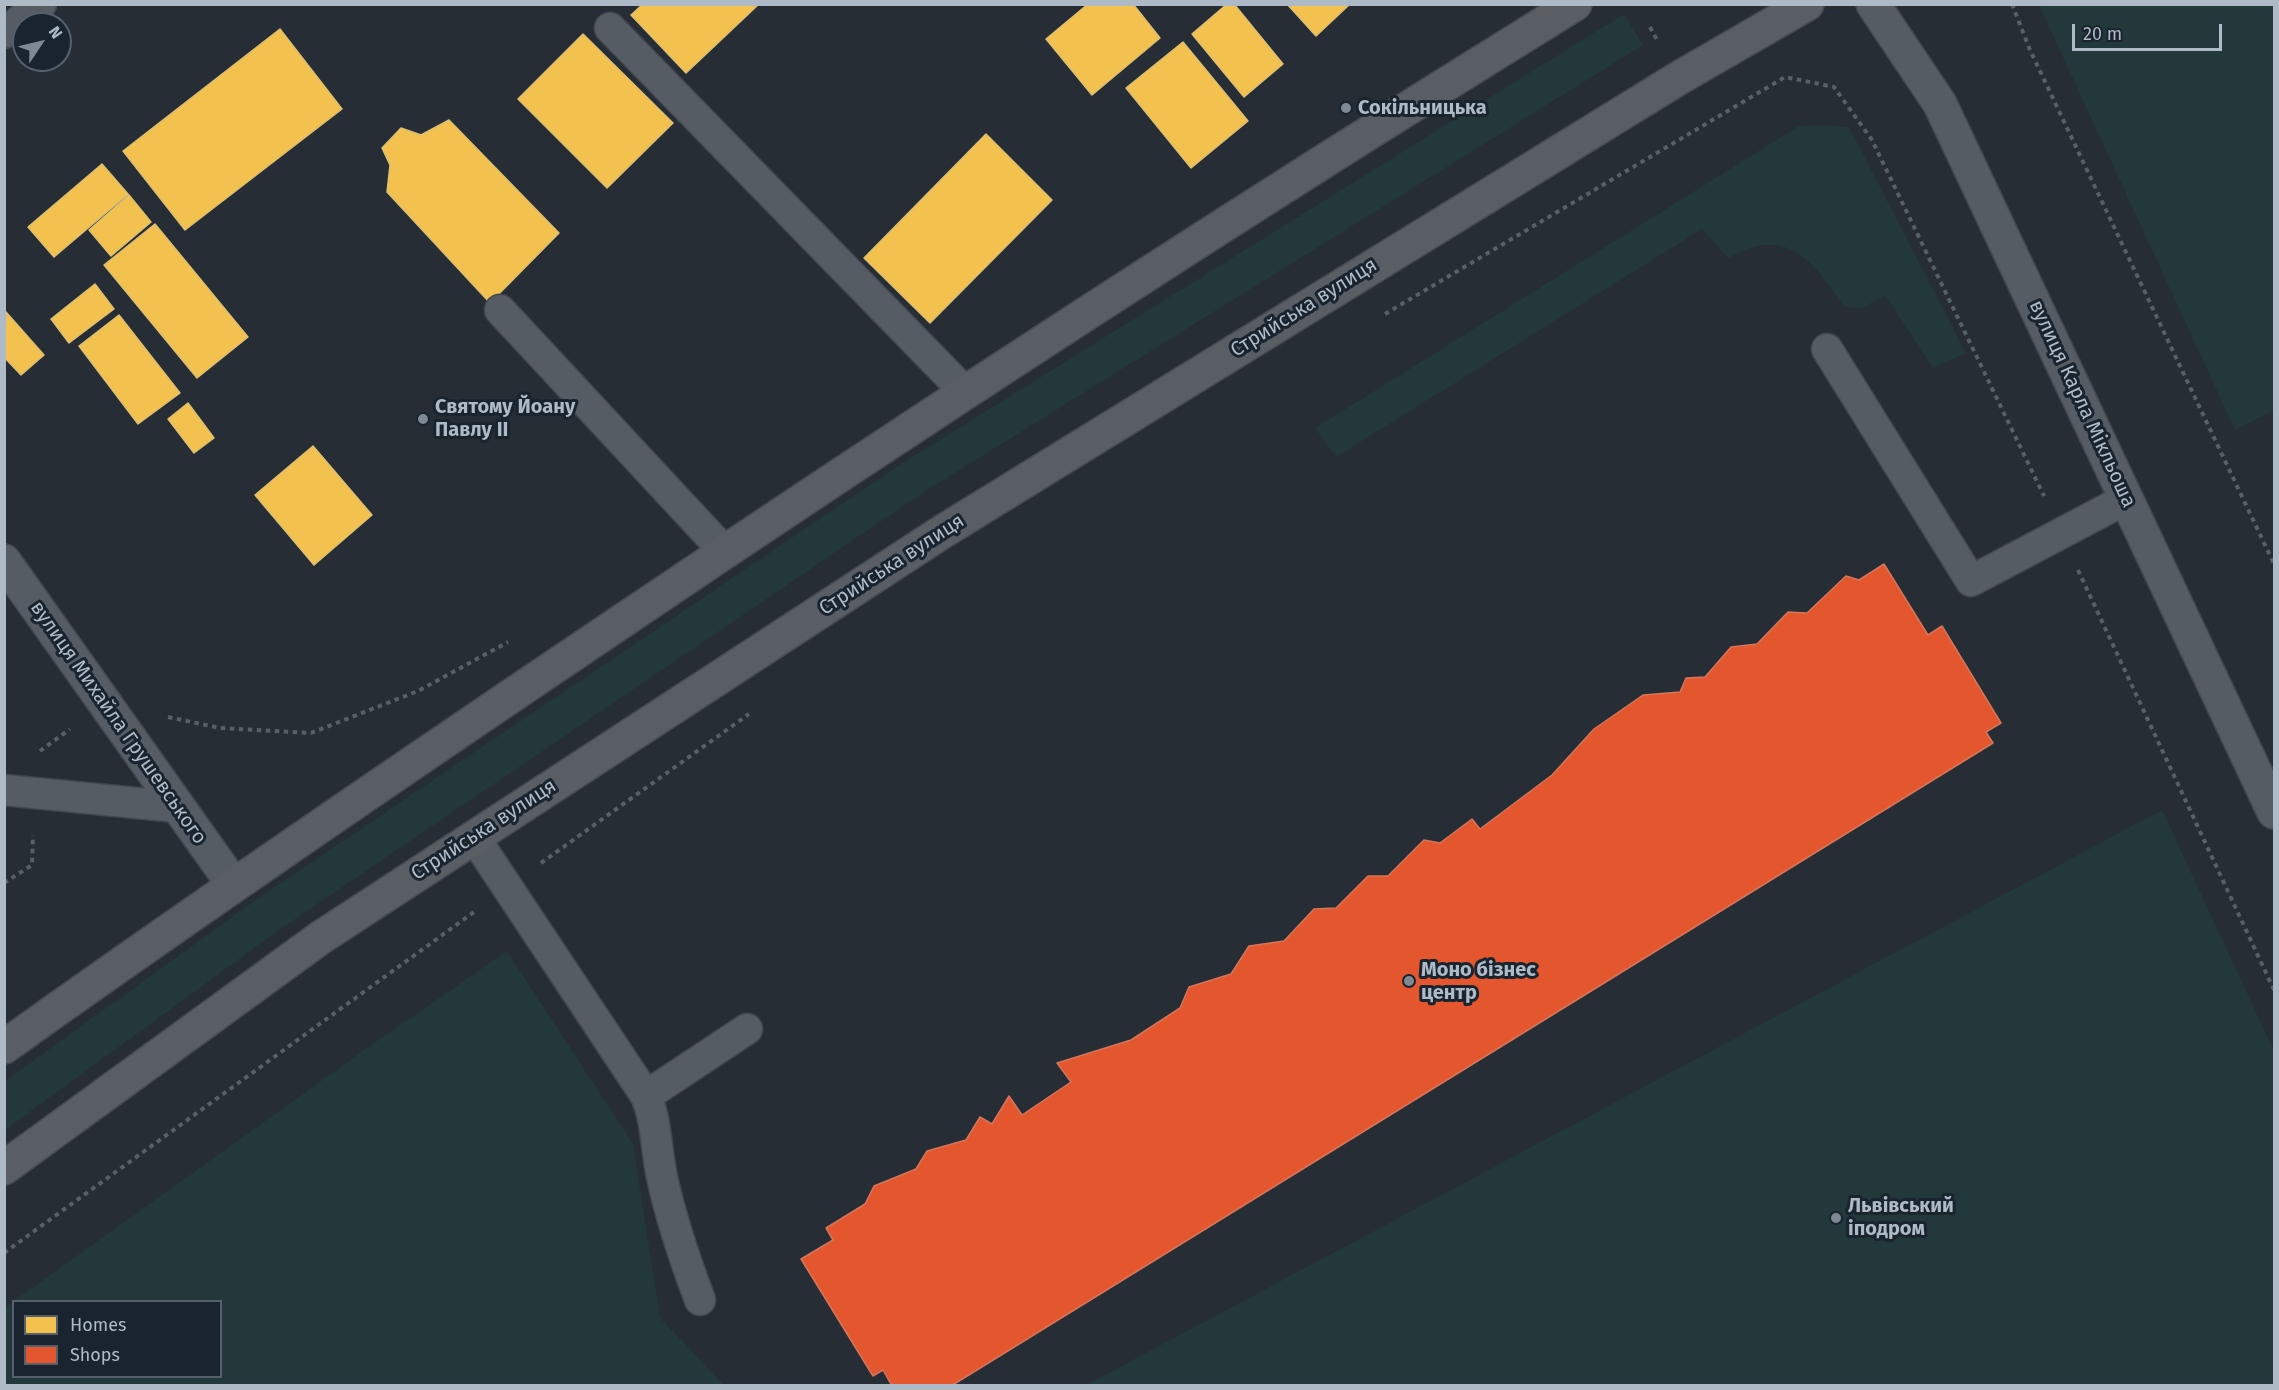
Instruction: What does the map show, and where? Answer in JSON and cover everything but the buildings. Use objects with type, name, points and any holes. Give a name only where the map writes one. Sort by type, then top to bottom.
[{"type":"main road","points":[[4,1047],[233,884],[965,392],[1354,141],[1575,4]]},
{"type":"main road","name":"Стрийська вулиця","points":[[4,1168],[320,938],[942,532],[1679,78],[1807,4]]},
{"type":"street","name":"вулиця Карла Мікльоша","points":[[1873,4],[1940,104],[2274,812]]},
{"type":"street","name":"вулиця Михайла Грушевського","points":[[4,561],[233,884]]},
{"type":"lane","points":[[4,33],[41,4]]},
{"type":"lane","points":[[610,28],[965,392]]},
{"type":"lane","points":[[500,309],[725,552]]},
{"type":"lane","points":[[1827,348],[1971,582],[2126,499]]},
{"type":"lane","points":[[4,790],[177,807]]},
{"type":"lane","points":[[474,837],[646,1096],[653,1113],[662,1178],[677,1240],[700,1300]]},
{"type":"lane","points":[[646,1096],[747,1029]]},
{"type":"path","points":[[2012,4],[2030,50],[2274,564]]},
{"type":"path","points":[[1375,320],[1785,77],[1834,87],[1872,140],[2046,500]]},
{"type":"path","points":[[2074,560],[2274,990]]},
{"type":"path","points":[[4,1253],[759,706]]},
{"type":"green space","points":[[2039,5],[2274,5],[2274,410],[2235,430]]},
{"type":"green space","points":[[1624,14],[1643,45],[921,494],[279,930],[5,1130],[5,1081],[257,899],[901,464]]},
{"type":"green space","points":[[1799,126],[1849,127],[1966,353],[1933,368],[1885,295],[1861,309],[1844,306],[1820,273],[1801,255],[1790,249],[1777,245],[1763,245],[1749,248],[1728,258],[1702,229],[1336,457],[1315,428]]},
{"type":"green space","name":"Львівський іподром","points":[[2162,810],[2274,1051],[2274,1385],[1086,1385]]},
{"type":"green space","points":[[507,951],[633,1144],[660,1318],[724,1385],[5,1385],[5,1308],[12,1303],[12,1378],[222,1378],[222,1300],[15,1300],[367,1048]]},
{"type":"place","name":"Сокільницька","points":[[1346,108]]},
{"type":"place","name":"Святому Йоану Павлу ІІ","points":[[423,419]]},
{"type":"place","name":"Моно бізнес центр","points":[[1409,981]]},
{"type":"place","name":"Львівський іподром","points":[[1836,1218]]}]
